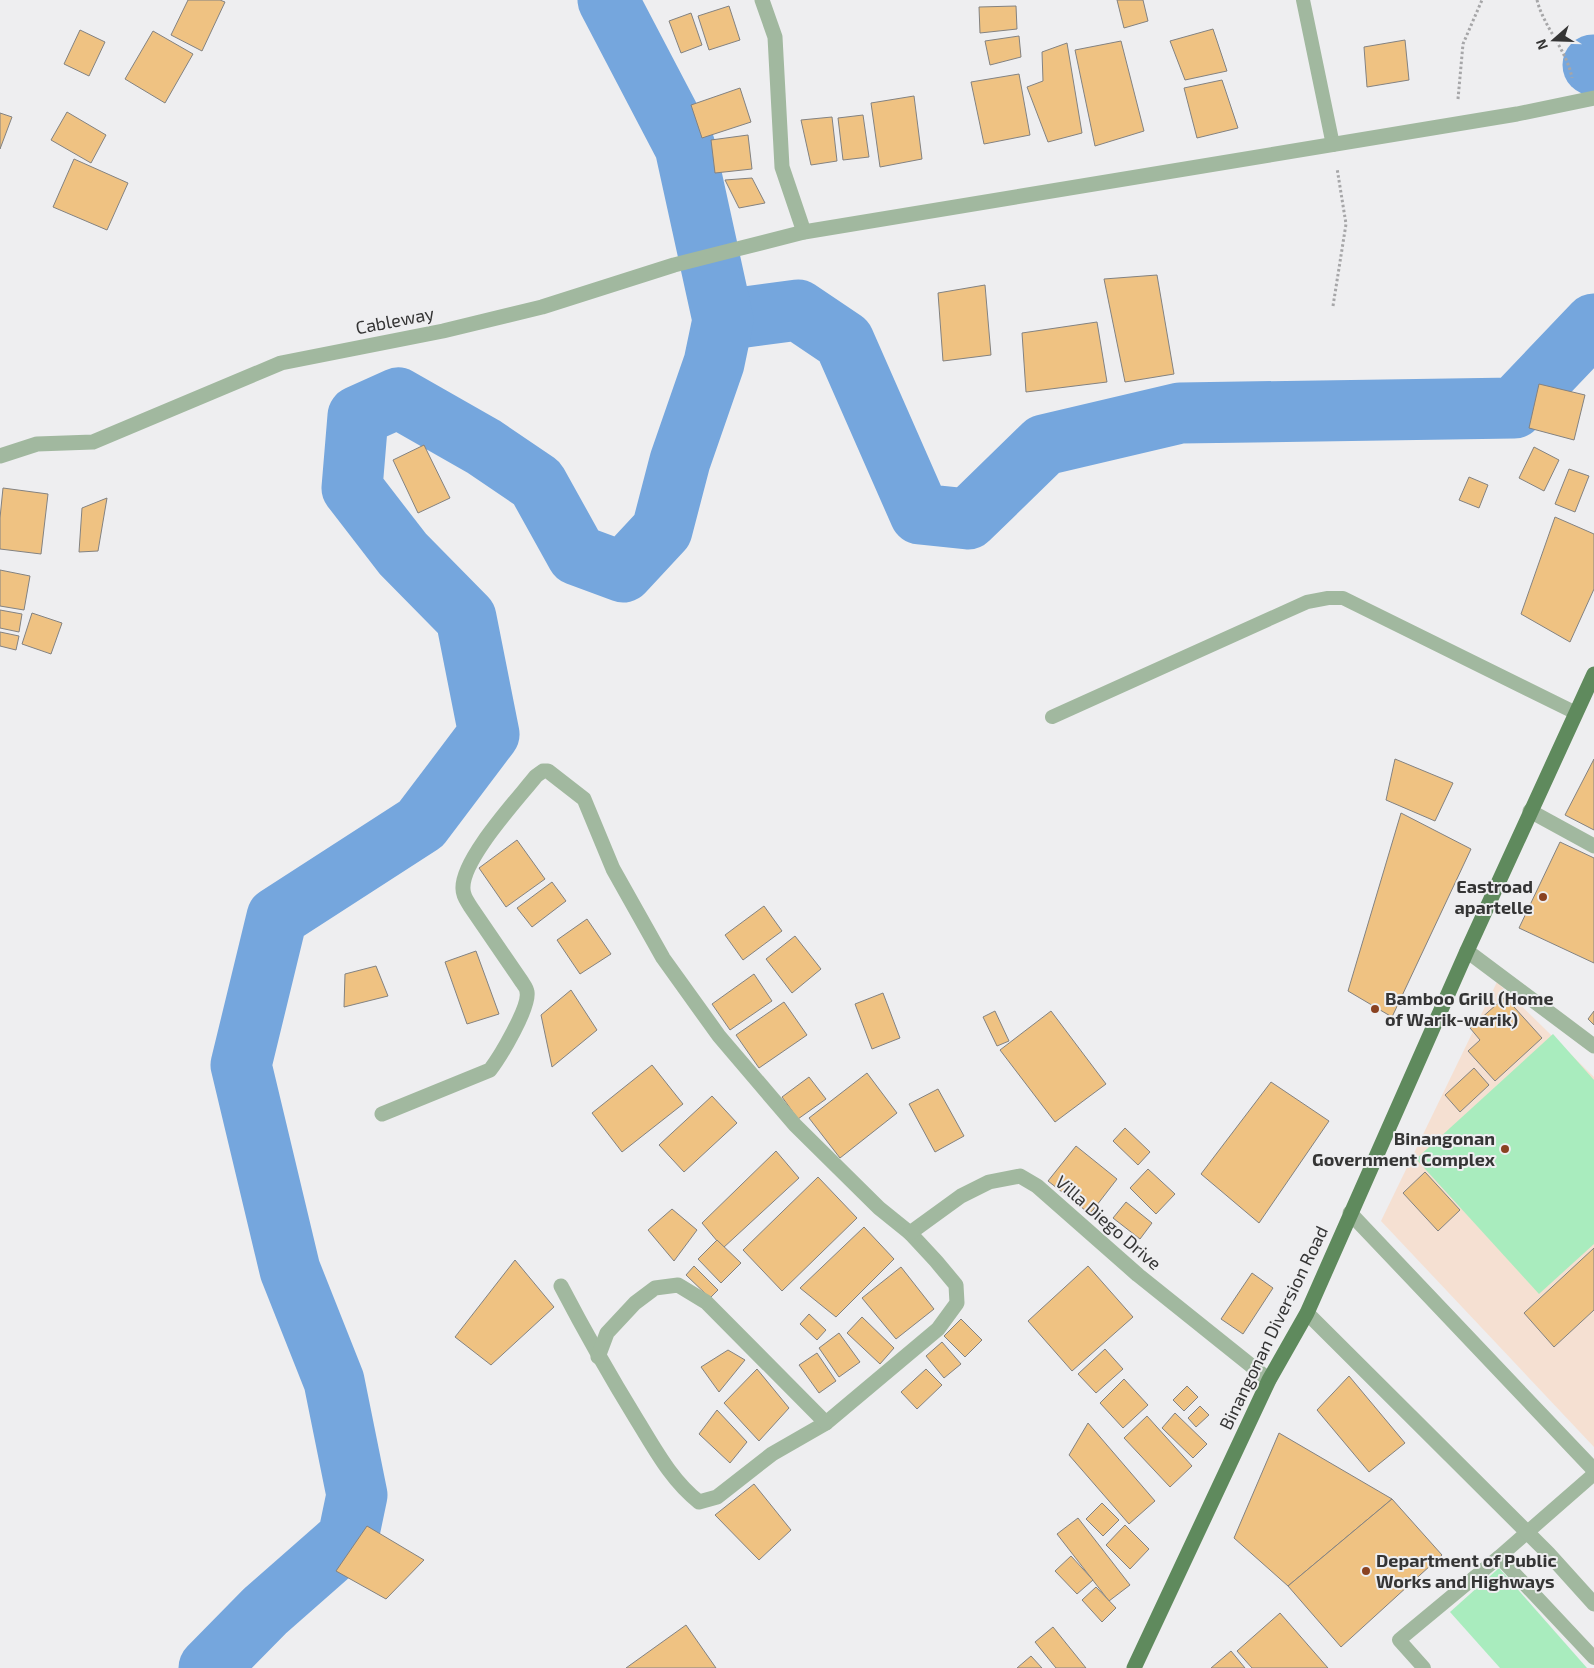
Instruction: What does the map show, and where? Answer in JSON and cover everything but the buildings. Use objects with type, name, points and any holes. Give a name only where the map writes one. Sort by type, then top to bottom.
[{"type":"main road","name":"Binangonan Diversion Road","points":[[1134,1668],[1269,1380],[1306,1313],[1530,811],[1594,674]]},
{"type":"street","points":[[762,0],[775,37],[782,167],[804,232]]},
{"type":"street","name":"Cableway","points":[[0,456],[37,444],[94,442],[281,363],[443,331],[542,307],[674,265],[804,232],[1517,114],[1594,98]]},
{"type":"street","points":[[382,1114],[482,1075],[490,1070],[500,1056],[526,1005],[528,992],[467,902],[463,887],[467,870],[480,846],[536,776],[543,771],[548,771],[584,799],[613,869],[663,958],[719,1036],[795,1125],[879,1208],[910,1233],[956,1285],[957,1303],[938,1329],[826,1423],[772,1454],[717,1497],[699,1502],[685,1491],[666,1467],[598,1356],[561,1286]]},
{"type":"street","points":[[1530,811],[1594,846]]},
{"type":"street","points":[[1467,951],[1594,1046]]},
{"type":"street","name":"Villa Diego Drive","points":[[910,1233],[961,1196],[988,1182],[1020,1176],[1037,1186],[1138,1275],[1269,1380]]},
{"type":"street","points":[[1350,1213],[1594,1470]]},
{"type":"street","points":[[598,1356],[608,1333],[635,1304],[655,1288],[678,1285],[706,1302],[826,1423]]},
{"type":"street","points":[[1306,1313],[1527,1532],[1594,1604]]},
{"type":"lane","points":[[1303,0],[1333,145]]},
{"type":"lane","points":[[1052,717],[1307,602],[1328,598],[1343,598],[1576,713]]},
{"type":"lane","points":[[1424,1668],[1399,1640],[1499,1557],[1594,1474]]},
{"type":"lane","points":[[1499,1557],[1594,1658]]},
{"type":"path","points":[[1456,124],[1462,44],[1482,0]]},
{"type":"path","points":[[1537,0],[1541,14],[1570,67],[1576,101]]},
{"type":"path","points":[[1333,145],[1346,224],[1333,306]]},
{"type":"shaded area","name":"Binangonan Government Complex","points":[[1497,982],[1594,1077],[1594,1447],[1381,1221]]},
{"type":"green space","points":[[1553,1034],[1594,1080],[1594,1244],[1539,1294],[1416,1159]]},
{"type":"green space","points":[[1499,1568],[1587,1668],[1500,1668],[1450,1612]]},
{"type":"waterway","points":[[209,1668],[265,1611],[348,1538],[357,1495],[334,1381],[290,1270],[241,1065],[277,917],[421,824],[489,734],[466,618],[403,554],[352,488],[358,416],[398,398],[484,447],[537,483],[577,555],[623,572],[662,530],[680,461],[714,363],[723,320],[685,147],[608,0]]},
{"type":"waterway","points":[[723,320],[798,310],[844,341],[920,514],[968,519],[1044,445],[1180,413],[1514,408],[1594,324]]},
{"type":"place","name":"Eastroad apartelle","points":[[1543,897]]},
{"type":"place","name":"Bamboo Grill (Home of Warik-warik)","points":[[1375,1009]]},
{"type":"place","name":"Binangonan Government Complex","points":[[1505,1149]]},
{"type":"place","name":"Department of Public Works and Highways","points":[[1366,1571]]}]
